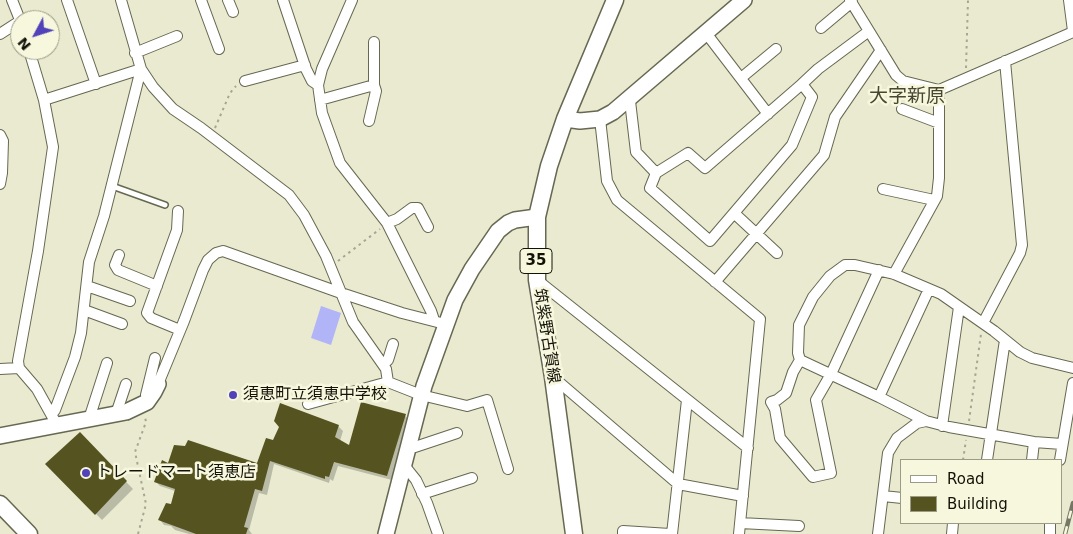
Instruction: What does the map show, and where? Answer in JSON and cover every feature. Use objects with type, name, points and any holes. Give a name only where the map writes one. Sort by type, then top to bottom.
[{"type":"main road","name":"筑紫野古賀線","points":[[574,534],[553,377],[537,280],[536,217],[546,174],[565,119],[615,0]]},
{"type":"main road","points":[[0,504],[29,534]]},
{"type":"street","points":[[67,0],[96,84]]},
{"type":"street","points":[[121,0],[141,69],[172,109],[212,136],[289,195],[304,215],[342,293],[353,322],[386,369],[388,382]]},
{"type":"street","points":[[201,0],[219,49]]},
{"type":"street","points":[[228,0],[233,12]]},
{"type":"street","points":[[282,0],[304,65],[312,80],[318,85]]},
{"type":"street","points":[[352,0],[322,68],[318,85],[322,113],[340,162],[387,223],[431,310],[440,322]]},
{"type":"street","points":[[565,119],[580,121],[600,120],[613,112],[744,0]]},
{"type":"street","points":[[822,28],[851,1],[896,75],[903,81],[939,90],[1073,32],[1069,0]]},
{"type":"street","points":[[802,84],[812,97],[792,145],[710,241],[650,188],[656,173],[688,154],[705,168],[818,69],[869,31]]},
{"type":"street","points":[[706,32],[768,114]]},
{"type":"street","points":[[135,52],[177,36]]},
{"type":"street","points":[[369,121],[376,91],[374,85],[374,42]]},
{"type":"street","points":[[741,78],[776,49]]},
{"type":"street","points":[[715,282],[824,155],[836,117],[881,50]]},
{"type":"street","points":[[32,60],[44,100],[53,147],[18,368],[37,389],[55,419]]},
{"type":"street","points":[[983,323],[1020,253],[1022,245],[1005,61]]},
{"type":"street","points":[[245,81],[304,65]]},
{"type":"street","points":[[44,100],[141,69]]},
{"type":"street","points":[[55,419],[55,410],[75,357],[81,333],[89,262],[141,69]]},
{"type":"street","points":[[320,100],[374,85]]},
{"type":"street","points":[[894,274],[937,196],[940,178],[939,90]]},
{"type":"street","points":[[630,101],[636,152],[656,173]]},
{"type":"street","points":[[902,109],[939,123]]},
{"type":"street","points":[[600,120],[607,181],[617,200],[760,319],[739,534]]},
{"type":"street","points":[[0,135],[3,141],[0,184]]},
{"type":"street","points":[[883,189],[934,200]]},
{"type":"street","points":[[387,223],[397,219],[412,208],[418,208],[428,227]]},
{"type":"street","points":[[178,211],[177,230],[147,313],[151,318],[180,330]]},
{"type":"street","points":[[734,213],[777,253]]},
{"type":"street","points":[[386,534],[440,322],[498,231],[515,220],[536,217]]},
{"type":"street","points":[[0,436],[55,419],[89,419],[126,412],[146,402],[158,384],[208,260],[216,253],[223,251],[402,313],[440,322]]},
{"type":"street","points":[[119,255],[115,265],[118,270],[157,286]]},
{"type":"street","points":[[753,401],[771,402],[778,400],[786,393],[793,372],[800,360],[798,353],[799,325],[813,298],[830,276],[844,265],[855,265],[894,274],[941,294],[1020,352],[1032,358],[1073,368]]},
{"type":"street","points":[[771,402],[775,409],[780,438],[813,477],[831,473],[816,400],[831,374],[879,270]]},
{"type":"street","points":[[537,280],[748,448]]},
{"type":"street","points":[[87,286],[130,301]]},
{"type":"street","points":[[879,396],[929,289]]},
{"type":"street","points":[[942,426],[959,307]]},
{"type":"street","points":[[84,310],[122,324]]},
{"type":"street","points":[[987,459],[1005,340]]},
{"type":"street","points":[[382,364],[388,360],[393,344]]},
{"type":"street","points":[[146,402],[155,358]]},
{"type":"street","points":[[800,360],[879,396],[926,421],[942,426],[1034,442],[1062,444]]},
{"type":"street","points":[[89,419],[107,363]]},
{"type":"street","points":[[0,369],[18,368]]},
{"type":"street","points":[[553,377],[678,484],[743,496]]},
{"type":"street","points":[[308,404],[388,382],[421,395],[467,406],[487,400],[508,468]]},
{"type":"street","points":[[1060,459],[1073,383]]},
{"type":"street","points":[[116,414],[126,384]]},
{"type":"street","points":[[623,534],[623,531],[671,534],[687,400]]},
{"type":"street","points":[[878,534],[888,453],[897,438],[917,423],[926,421]]},
{"type":"street","points":[[409,446],[415,447],[457,433]]},
{"type":"street","points":[[1032,459],[1034,442]]},
{"type":"street","points":[[404,466],[416,480],[438,534]]},
{"type":"street","points":[[422,494],[472,478]]},
{"type":"street","points":[[883,496],[900,498]]},
{"type":"street","points":[[740,522],[799,526]]},
{"type":"lane","points":[[111,186],[165,205]]},
{"type":"path","points":[[966,78],[968,0]]},
{"type":"path","points":[[212,136],[230,93],[237,85],[245,81]]},
{"type":"path","points":[[330,268],[387,223]]},
{"type":"path","points":[[963,459],[983,323]]},
{"type":"path","points":[[138,534],[146,504],[136,452],[146,422],[146,402]]},
{"type":"water","points":[[321,306],[341,313],[331,345],[311,338]]},
{"type":"building","points":[[361,402],[406,414],[387,476],[334,462],[329,477],[325,476],[325,479],[270,461],[262,491],[255,489],[244,527],[248,528],[246,534],[196,534],[158,520],[166,503],[171,504],[175,489],[154,482],[162,460],[168,463],[174,445],[185,446],[188,440],[257,463],[266,438],[273,440],[279,427],[274,421],[280,403],[339,425],[335,437],[349,445]]},
{"type":"building","name":"トレードマート須恵店","points":[[80,432],[127,481],[95,515],[45,464]]},
{"type":"railway","points":[[1065,534],[1073,503]]},
{"type":"place","name":"須恵町立須恵中学校","points":[[233,395]]},
{"type":"place","name":"トレードマート須恵店","points":[[86,473]]},
{"type":"district","name":"大字新原","points":[[907,97]]}]
